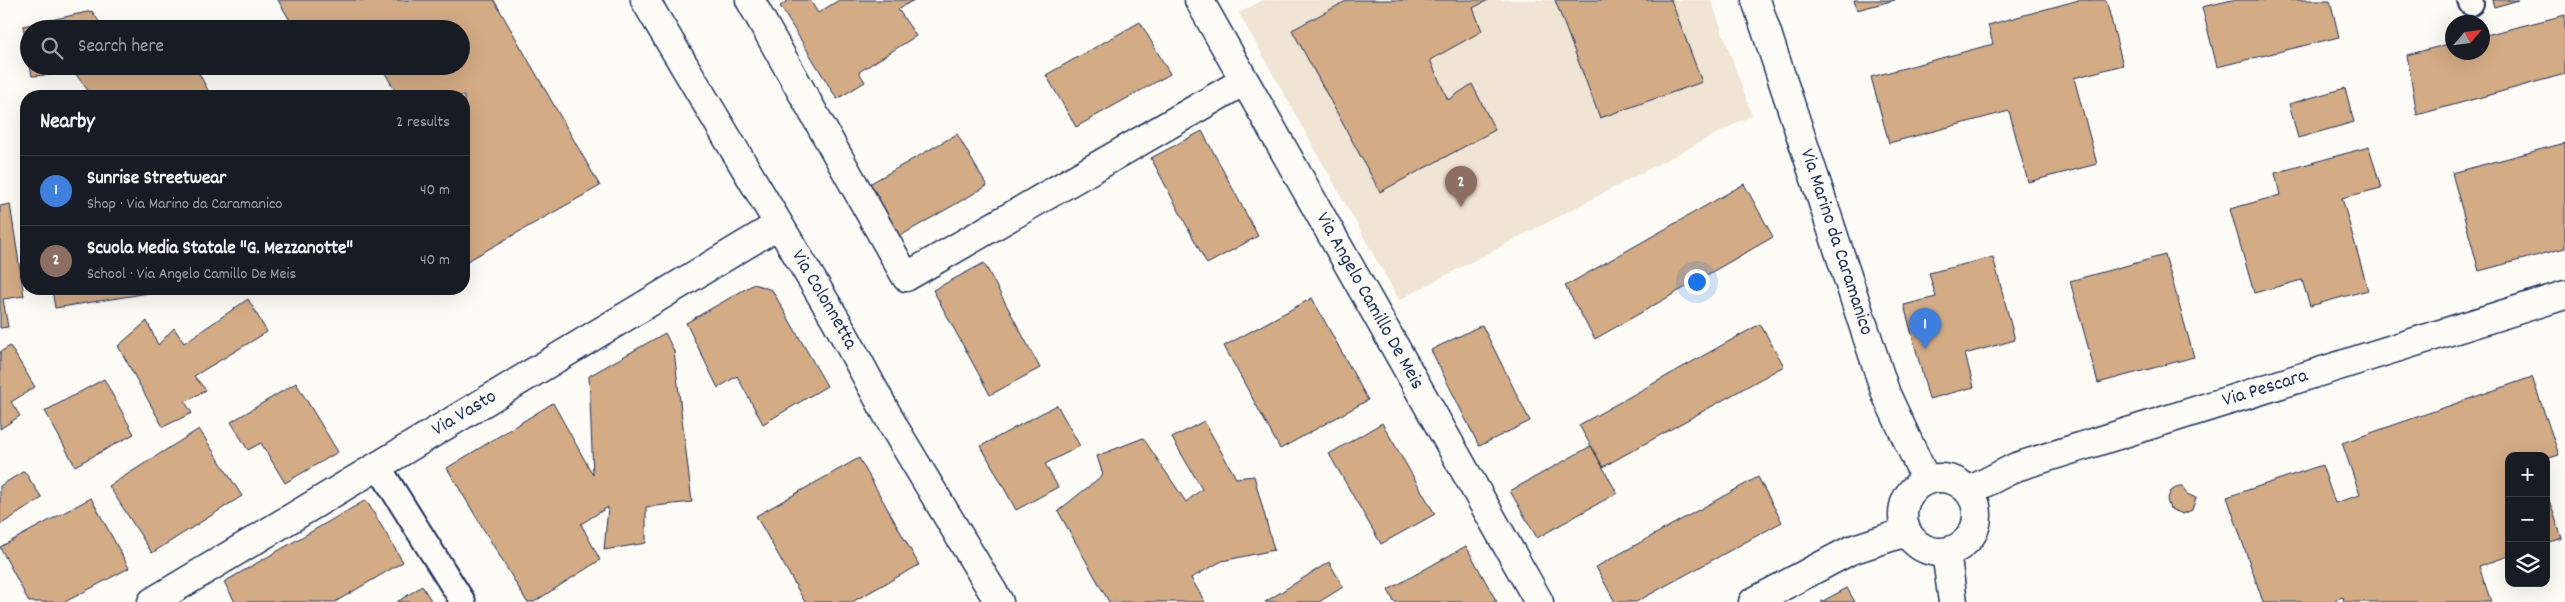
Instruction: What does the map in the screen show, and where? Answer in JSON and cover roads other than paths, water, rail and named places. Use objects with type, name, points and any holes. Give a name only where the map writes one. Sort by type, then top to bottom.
[{"type":"street","name":"Via Colonnetta","points":[[645,0],[999,602]]},
{"type":"street","name":"Via Angelo Camillo De Meis","points":[[1199,0],[1539,602]]},
{"type":"street","name":"Via Marino da Caramanico","points":[[1756,0],[1886,394],[1926,480]]},
{"type":"street","points":[[754,1],[906,277],[1244,81]]},
{"type":"street","name":"Via Vasto","points":[[152,602],[778,225]]},
{"type":"street","name":"Via Pescara","points":[[1969,491],[2016,467],[2565,295]]},
{"type":"street","points":[[1949,478],[1960,483],[1969,491],[1975,501],[1977,512],[1972,533],[1956,548],[1946,552],[1934,552],[1923,548],[1906,532],[1903,508],[1908,496],[1916,486],[1926,480],[1949,478]]},
{"type":"street","points":[[1753,602],[1851,550],[1906,532]]},
{"type":"street","points":[[1946,552],[1954,602]]},
{"type":"lane","points":[[378,466],[463,602]]},
{"type":"place","name":"Scuola Media Statale \"G. Mezzanotte\"","points":[[1461,207]]},
{"type":"place","name":"Sunrise Streetwear","points":[[1925,349]]}]
